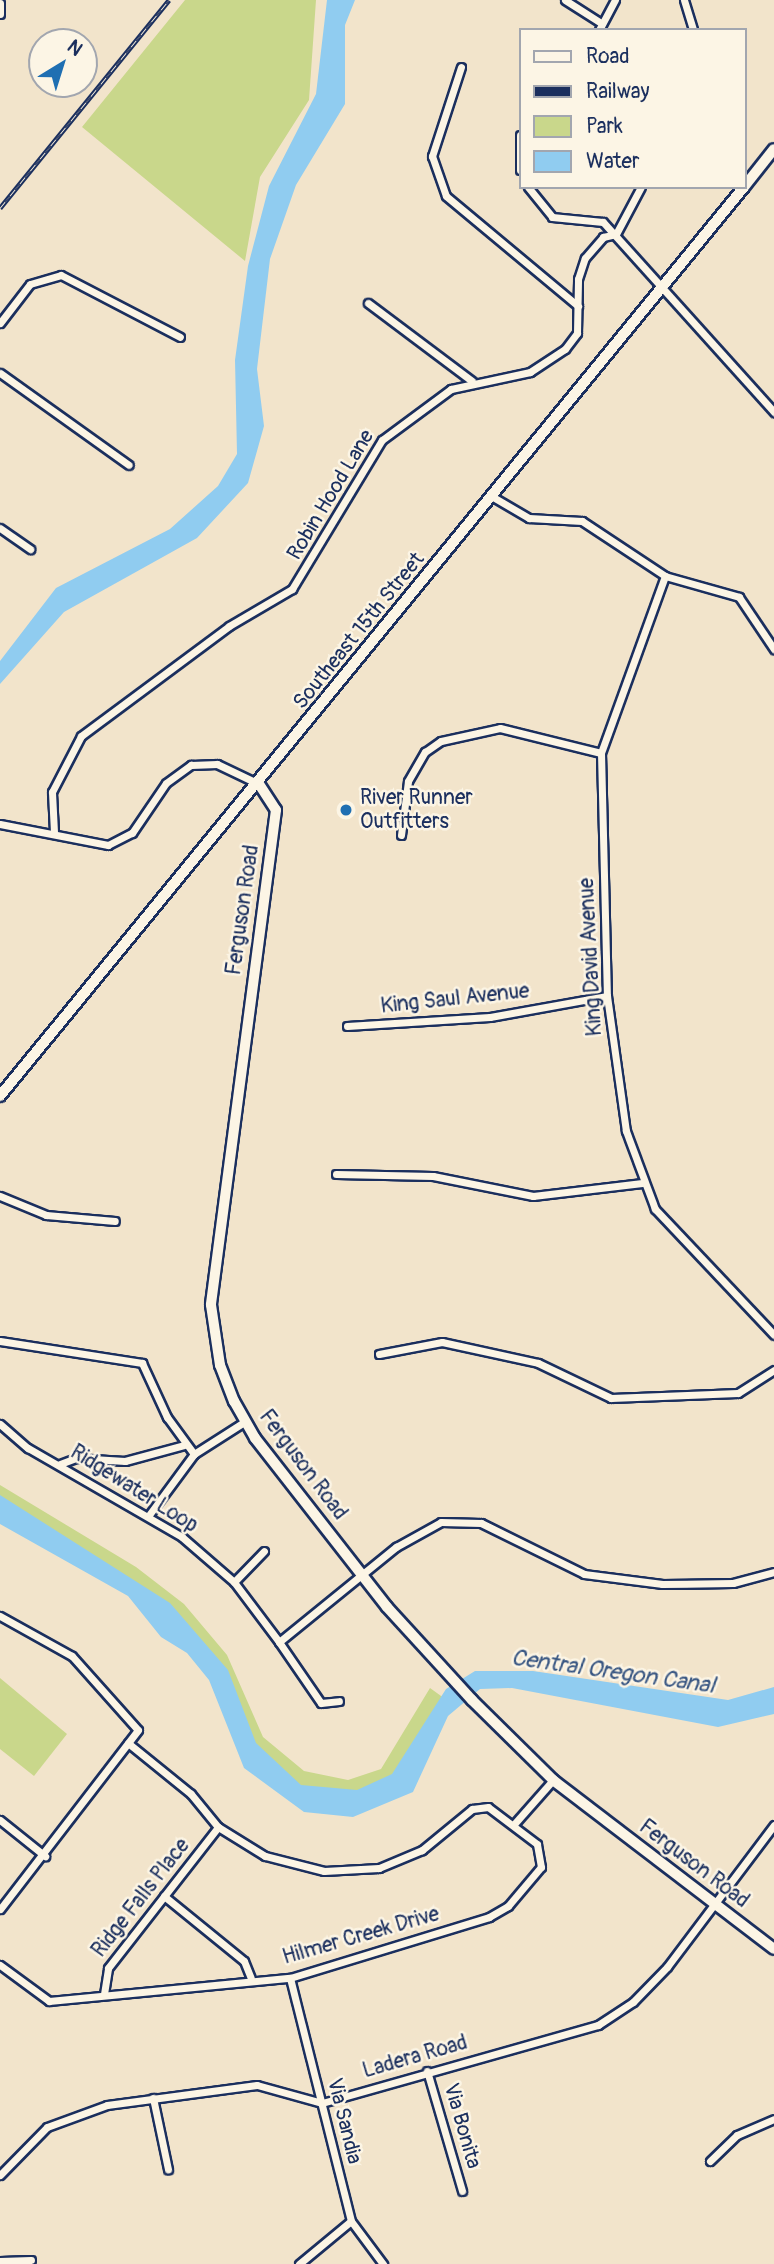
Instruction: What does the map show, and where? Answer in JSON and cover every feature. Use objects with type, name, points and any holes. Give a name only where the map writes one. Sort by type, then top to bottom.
[{"type":"street","points":[[565,0],[600,26],[615,0]]},
{"type":"street","points":[[684,0],[691,28]]},
{"type":"street","points":[[461,67],[432,156],[446,196],[578,306]]},
{"type":"street","points":[[518,144],[515,157],[518,165]]},
{"type":"street","name":"Southeast 15th Street","points":[[746,184],[774,149]]},
{"type":"street","points":[[529,189],[543,212],[588,216],[616,234],[774,412]]},
{"type":"street","points":[[616,234],[640,189]]},
{"type":"street","name":"Southeast 15th Street","points":[[0,1096],[259,784],[742,189]]},
{"type":"street","name":"Robin Hood Lane","points":[[54,832],[52,792],[81,736],[229,626],[292,589],[382,440],[472,381],[499,380],[552,360],[577,333],[585,258],[603,237],[616,234]]},
{"type":"street","points":[[0,323],[30,284],[61,275],[180,337]]},
{"type":"street","points":[[368,303],[472,381]]},
{"type":"street","points":[[0,373],[130,465]]},
{"type":"street","points":[[493,497],[529,519],[597,527],[665,576],[739,597],[774,649]]},
{"type":"street","points":[[0,528],[30,549]]},
{"type":"street","name":"King David Avenue","points":[[665,576],[601,753],[607,996],[626,1131],[642,1184],[679,1240],[774,1335]]},
{"type":"street","points":[[401,835],[408,781],[425,752],[441,741],[500,728],[601,753]]},
{"type":"street","points":[[0,824],[54,832],[108,845],[123,841],[166,783],[191,765],[217,764],[259,784]]},
{"type":"street","name":"Ferguson Road","points":[[259,784],[276,810],[211,1305],[220,1365],[244,1422],[364,1577],[472,1700],[554,1780],[774,1950]]},
{"type":"street","name":"King Saul Avenue","points":[[347,1026],[490,1017],[607,996]]},
{"type":"street","points":[[336,1174],[433,1176],[533,1196],[642,1184]]},
{"type":"street","points":[[0,1196],[46,1215],[115,1221]]},
{"type":"street","points":[[0,1341],[142,1363],[184,1445],[194,1454]]},
{"type":"street","points":[[379,1354],[442,1342],[538,1363],[611,1398],[738,1393],[774,1370]]},
{"type":"street","points":[[149,1515],[194,1454],[244,1422]]},
{"type":"street","name":"Ridgewater Loop","points":[[0,1424],[60,1464],[149,1515],[234,1581],[321,1703],[339,1701]]},
{"type":"street","points":[[60,1464],[76,1458],[125,1461],[184,1445]]},
{"type":"street","points":[[279,1642],[364,1577],[396,1547],[441,1522],[481,1523],[584,1574],[662,1584],[733,1583],[774,1572]]},
{"type":"street","points":[[234,1581],[264,1551]]},
{"type":"street","points":[[0,1616],[72,1656],[135,1723],[138,1730],[46,1856],[0,1909]]},
{"type":"street","points":[[128,1743],[191,1794],[218,1827],[265,1856],[351,1871],[379,1868],[422,1850],[480,1807],[515,1823],[554,1780]]},
{"type":"street","points":[[0,1820],[46,1856]]},
{"type":"street","name":"Hilmer Creek Drive","points":[[0,1965],[49,2001],[251,1978],[290,1978],[508,1906],[536,1877],[542,1859],[515,1823]]},
{"type":"street","name":"Ladera Road","points":[[322,2103],[427,2071],[598,2025],[634,2002],[715,1903],[774,1825]]},
{"type":"street","name":"Ridge Falls Place","points":[[104,1994],[108,1968],[218,1827]]},
{"type":"street","points":[[164,1896],[244,1961],[251,1978]]},
{"type":"street","name":"Via Sandia","points":[[290,1978],[351,2221],[383,2264]]},
{"type":"street","name":"Via Bonita","points":[[427,2071],[463,2191]]},
{"type":"street","points":[[0,2175],[47,2127],[107,2105],[257,2085],[322,2103]]},
{"type":"street","points":[[153,2098],[168,2169]]},
{"type":"street","points":[[710,2161],[737,2135],[774,2119]]},
{"type":"street","points":[[299,2264],[351,2221]]},
{"type":"street","points":[[0,2262],[31,2260]]},
{"type":"green space","points":[[185,0],[316,0],[309,100],[260,177],[245,261],[82,127]]},
{"type":"green space","points":[[0,1485],[136,1567],[184,1604],[227,1655],[263,1737],[304,1771],[348,1780],[381,1769],[430,1688],[448,1701],[415,1762],[365,1799],[282,1784],[172,1622],[0,1511]]},
{"type":"green space","points":[[0,1678],[67,1734],[34,1776],[0,1749]]},
{"type":"water","points":[[327,0],[355,0],[345,25],[345,104],[296,185],[270,259],[257,369],[264,426],[248,483],[197,538],[64,612],[0,684],[0,661],[56,588],[170,529],[218,486],[237,454],[235,360],[248,266],[269,186],[316,94]]},
{"type":"water","points":[[0,1495],[170,1603],[228,1670],[256,1743],[301,1785],[357,1790],[392,1774],[446,1689],[475,1671],[533,1671],[728,1700],[774,1687],[774,1714],[718,1727],[512,1688],[480,1689],[448,1716],[413,1792],[353,1817],[304,1812],[244,1768],[209,1680],[187,1653],[161,1637],[128,1596],[0,1524]]},
{"type":"railway","points":[[0,208],[169,0]]},
{"type":"place","name":"River Runner Outfitters","points":[[346,810]]},
{"type":"water label","name":"Central Oregon Canal","points":[[613,1672]]}]
